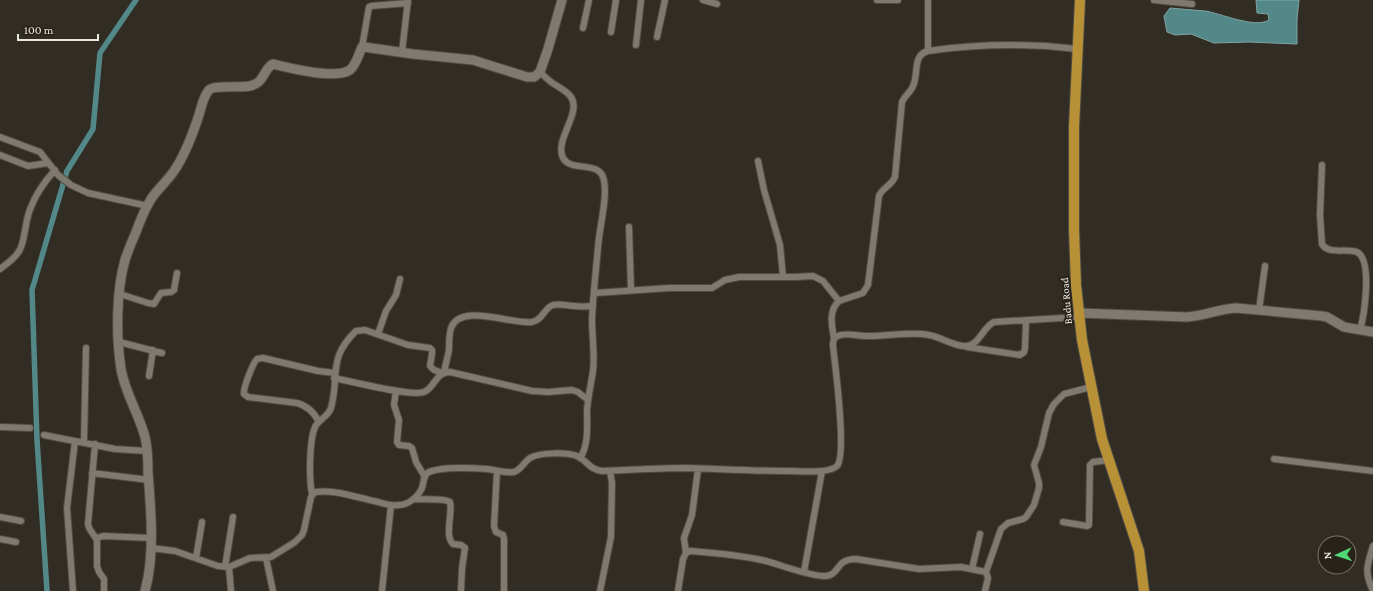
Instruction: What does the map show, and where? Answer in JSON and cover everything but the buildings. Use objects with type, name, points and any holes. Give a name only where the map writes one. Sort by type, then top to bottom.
[{"type":"main road","name":"Badu Road","points":[[1080,0],[1074,126],[1074,229],[1076,285],[1079,315],[1084,353],[1102,439],[1139,551],[1144,591]]},
{"type":"street","points":[[362,47],[473,60],[527,77],[534,77],[540,72],[562,0]]},
{"type":"street","points":[[583,28],[590,0]]},
{"type":"street","points":[[611,32],[616,0]]},
{"type":"street","points":[[636,45],[641,0]]},
{"type":"street","points":[[657,37],[665,0]]},
{"type":"street","points":[[703,0],[717,4]]},
{"type":"street","points":[[877,0],[898,0]]},
{"type":"street","points":[[928,0],[928,51]]},
{"type":"street","points":[[1154,0],[1192,4]]},
{"type":"street","points":[[145,591],[148,581],[151,543],[147,451],[144,434],[121,370],[117,321],[125,261],[139,223],[151,199],[175,170],[186,150],[204,100],[210,89],[213,87],[236,88],[257,84],[270,65],[273,64],[321,74],[347,71],[352,68],[362,47],[369,7],[408,2],[402,52]]},
{"type":"street","points":[[312,494],[315,492],[334,493],[403,505],[414,499],[422,489],[425,477],[429,472],[447,469],[518,471],[530,458],[546,453],[577,456],[596,470],[610,471],[698,469],[744,471],[822,471],[832,469],[837,466],[840,461],[840,413],[833,346],[833,308],[839,301],[860,295],[866,290],[868,285],[879,196],[883,190],[893,182],[896,171],[902,102],[904,97],[913,88],[919,56],[928,51],[958,47],[1011,44],[1044,45],[1077,49]]},
{"type":"street","points":[[540,72],[550,82],[567,92],[572,99],[573,112],[565,133],[562,145],[562,156],[570,164],[598,171],[603,177],[604,202],[599,231],[593,306],[593,372],[588,400],[586,444],[580,458]]},
{"type":"street","points":[[0,137],[40,152],[56,173],[71,185],[88,193],[148,206]]},
{"type":"street","points":[[0,155],[28,166],[48,163]]},
{"type":"street","points":[[758,160],[764,190],[780,245],[783,277]]},
{"type":"street","points":[[1322,165],[1320,220],[1322,244],[1326,249],[1355,252],[1362,257],[1364,262],[1366,289],[1360,330]]},
{"type":"street","points":[[0,269],[10,262],[21,248],[31,206],[47,179],[56,173]]},
{"type":"street","points":[[629,227],[630,290]]},
{"type":"street","points":[[1259,310],[1265,266]]},
{"type":"street","points":[[120,294],[154,304],[161,293],[171,292],[174,290],[176,273]]},
{"type":"street","points":[[595,293],[670,288],[712,288],[731,278],[747,276],[808,276],[818,278],[823,281],[839,301]]},
{"type":"street","points":[[378,334],[386,311],[396,295],[400,279]]},
{"type":"street","points":[[319,422],[311,410],[297,403],[248,397],[244,394],[243,389],[250,375],[252,365],[257,359],[263,358],[396,391],[417,393],[425,392],[445,372],[451,328],[455,322],[461,318],[476,315],[520,322],[532,322],[542,317],[549,307],[556,304],[593,306]]},
{"type":"street","points":[[966,347],[974,344],[987,326],[994,322],[1026,321],[1079,315],[1187,318],[1226,308],[1322,316],[1327,317],[1344,327],[1373,332]]},
{"type":"street","points":[[834,339],[842,334],[878,336],[918,334],[937,337],[966,347],[1018,356],[1023,354],[1025,348],[1026,321]]},
{"type":"street","points":[[97,538],[103,536],[151,543],[218,566],[227,567],[250,558],[266,558],[280,553],[295,542],[302,535],[312,494],[310,479],[311,452],[314,432],[319,422],[326,416],[330,408],[333,397],[334,375],[340,351],[356,331],[365,330],[408,345],[430,348],[432,350],[432,354],[430,366],[434,370],[532,391],[548,392],[572,390],[578,392],[588,400]]},
{"type":"street","points":[[119,342],[162,353]]},
{"type":"street","points":[[84,442],[86,348]]},
{"type":"street","points":[[148,376],[152,350]]},
{"type":"street","points":[[985,591],[988,578],[986,572],[1001,529],[1008,523],[1026,517],[1034,505],[1039,488],[1039,482],[1034,465],[1041,447],[1049,413],[1054,404],[1064,394],[1091,388]]},
{"type":"street","points":[[396,391],[394,405],[399,420],[398,442],[402,446],[409,446],[412,448],[416,462],[425,477]]},
{"type":"street","points":[[0,427],[30,428]]},
{"type":"street","points":[[44,435],[129,451],[147,451]]},
{"type":"street","points":[[73,591],[67,508],[75,441]]},
{"type":"street","points":[[94,444],[88,524],[90,531],[97,538],[96,566],[104,579],[104,591]]},
{"type":"street","points":[[1274,459],[1373,471]]},
{"type":"street","points":[[1063,522],[1087,526],[1090,525],[1090,465],[1093,462],[1108,460]]},
{"type":"street","points":[[678,591],[683,559],[686,553],[684,538],[692,515],[698,469]]},
{"type":"street","points":[[497,471],[494,526],[496,532],[502,535],[504,539],[504,591]]},
{"type":"street","points":[[600,591],[612,537],[612,484],[610,471]]},
{"type":"street","points":[[804,572],[822,471]]},
{"type":"street","points":[[92,473],[149,480]]},
{"type":"street","points":[[414,499],[429,501],[445,500],[450,502],[450,540],[453,544],[461,545],[464,548],[461,591]]},
{"type":"street","points":[[382,591],[391,504]]},
{"type":"street","points":[[0,517],[21,521]]},
{"type":"street","points":[[231,591],[227,567],[233,517]]},
{"type":"street","points":[[196,558],[202,522]]},
{"type":"street","points":[[972,569],[980,534]]},
{"type":"street","points":[[0,539],[16,542]]},
{"type":"street","points":[[1373,546],[1367,572],[1373,591]]},
{"type":"street","points":[[686,553],[690,551],[722,553],[765,561],[820,576],[834,573],[842,563],[851,559],[919,569],[961,568],[986,572]]},
{"type":"street","points":[[266,558],[273,591]]},
{"type":"water","points":[[1256,0],[1299,0],[1297,44],[1249,42],[1214,43],[1191,34],[1175,35],[1167,32],[1164,16],[1170,8],[1211,12],[1237,20],[1255,23],[1269,20],[1268,14],[1257,13]]},
{"type":"waterway","points":[[47,591],[37,440],[32,290],[67,171],[93,129],[100,53],[136,0]]}]
